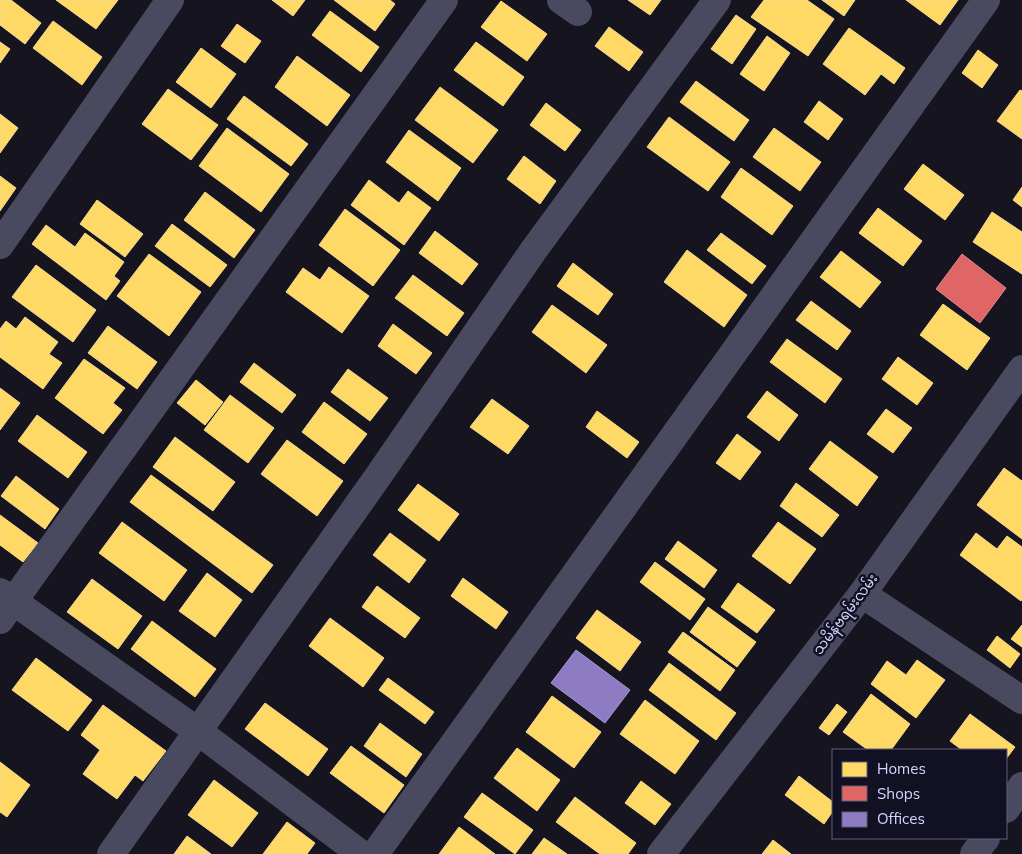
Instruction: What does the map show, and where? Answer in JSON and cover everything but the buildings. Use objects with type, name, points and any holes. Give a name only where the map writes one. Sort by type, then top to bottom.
[{"type":"street","points":[[0,245],[170,0]]},
{"type":"street","points":[[361,854],[199,732],[4,604],[444,0]]},
{"type":"street","points":[[111,854],[199,732],[533,251],[717,0]]},
{"type":"street","points":[[375,854],[986,0]]},
{"type":"street","name":"သမိန်ဗရမ်းလမ်း","points":[[662,854],[862,594],[1022,369]]},
{"type":"street","points":[[862,594],[1022,700]]},
{"type":"street","points":[[1007,808],[1022,786]]},
{"type":"street","points":[[974,854],[985,839]]}]
